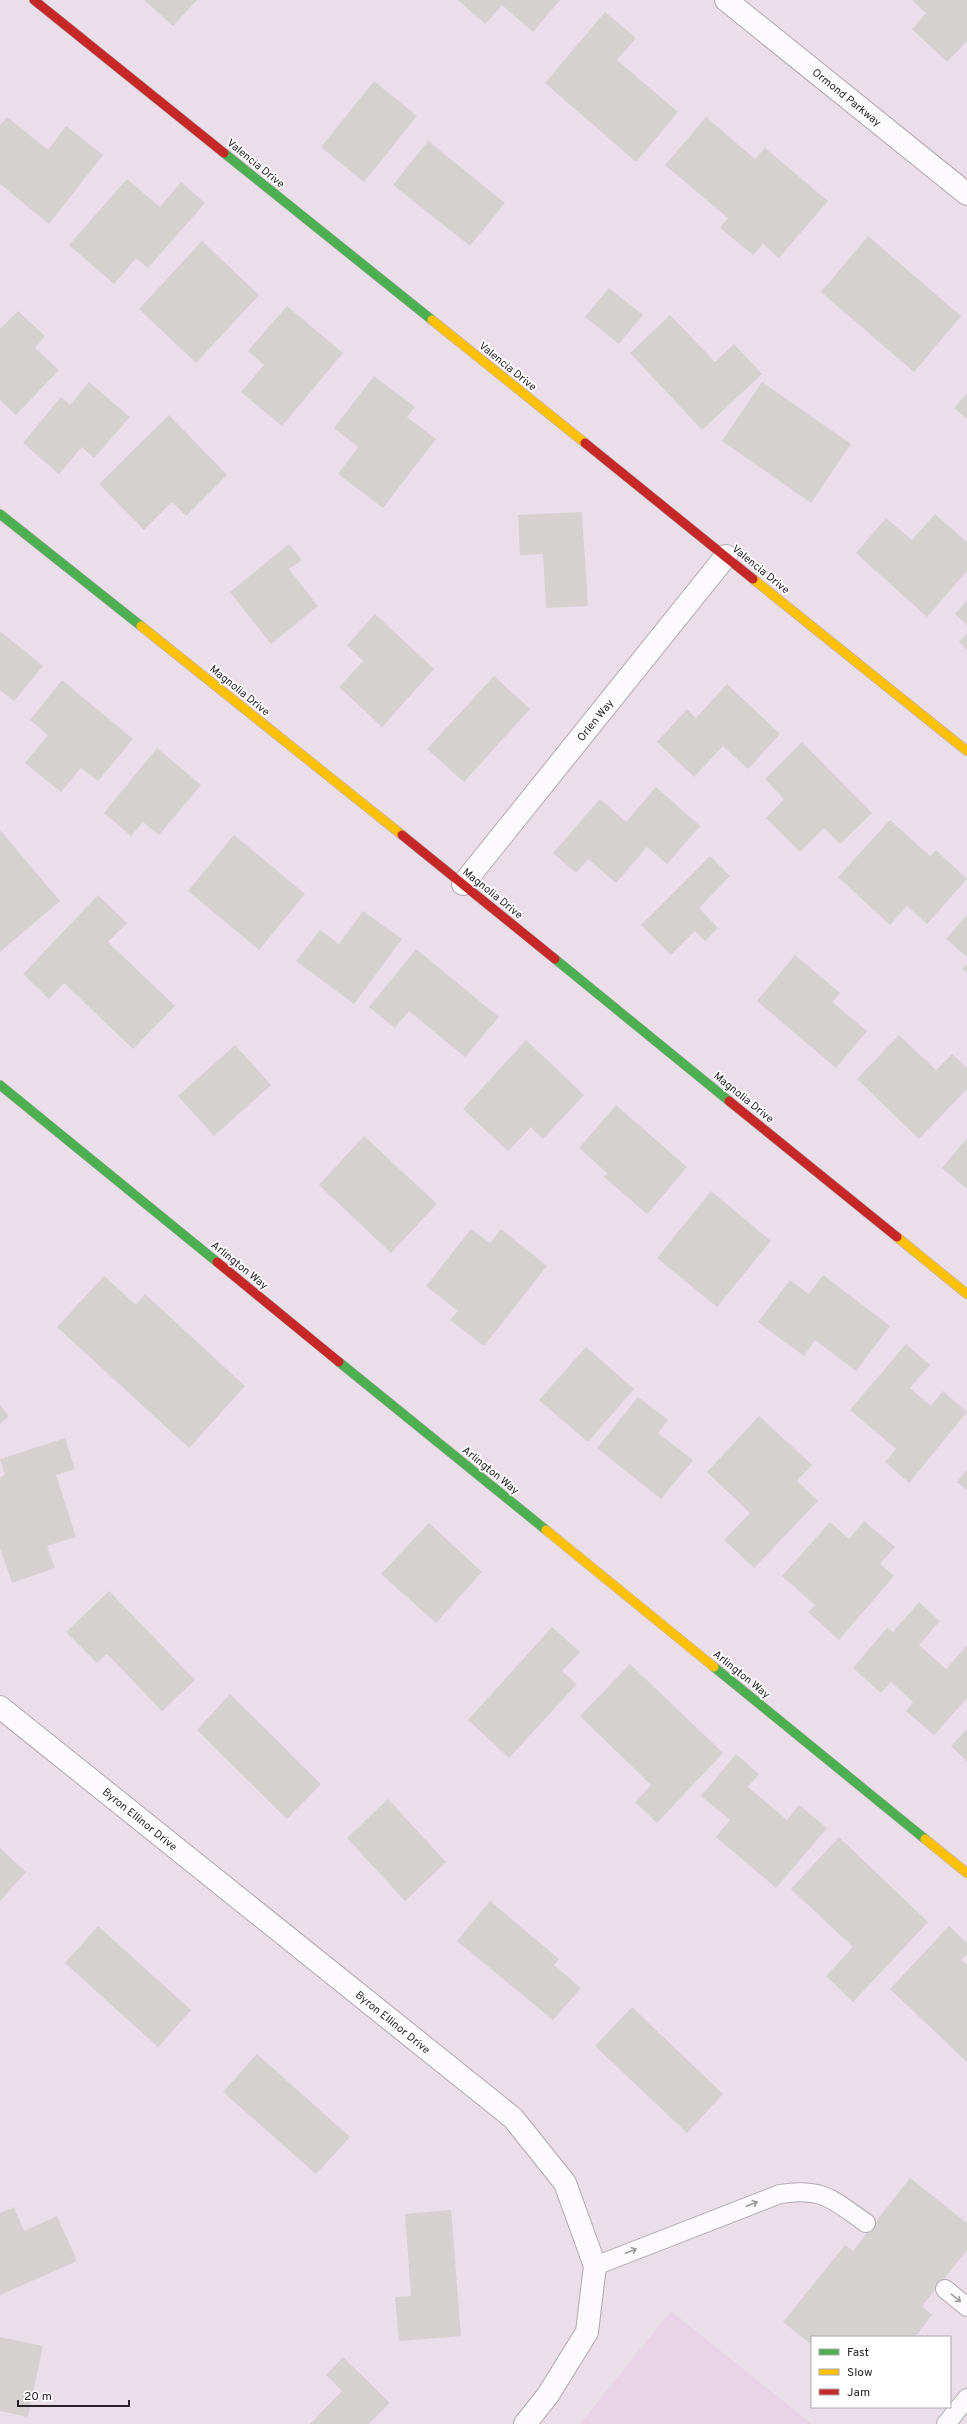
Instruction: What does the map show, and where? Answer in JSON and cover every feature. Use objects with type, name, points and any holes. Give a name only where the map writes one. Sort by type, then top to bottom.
[{"type":"street","name":"Valencia Drive","points":[[34,0],[967,751]]},
{"type":"street","name":"Ormond Parkway","points":[[726,0],[967,194]]},
{"type":"street","name":"Magnolia Drive","points":[[0,514],[463,884],[967,1294]]},
{"type":"street","name":"Orlen Way","points":[[463,884],[726,556]]},
{"type":"street","name":"Arlington Way","points":[[0,1085],[967,1873]]},
{"type":"street","name":"Byron Ellinor Drive","points":[[0,1707],[513,2118],[565,2183],[595,2266],[587,2332],[548,2395],[525,2424]]},
{"type":"lane","points":[[595,2266],[780,2194],[797,2191],[827,2196],[866,2223]]},
{"type":"lane","points":[[945,2289],[967,2307]]},
{"type":"lane","points":[[946,2424],[967,2398]]},
{"type":"shaded area","points":[[671,2311],[812,2424],[580,2424]]},
{"type":"building","points":[[144,0],[197,0],[173,26]]},
{"type":"building","points":[[458,0],[560,0],[533,32],[502,5],[485,24]]},
{"type":"building","points":[[912,0],[967,0],[967,41],[947,62],[912,29],[926,13]]},
{"type":"building","points":[[605,12],[636,38],[617,60],[678,112],[636,162],[545,83]]},
{"type":"building","points":[[374,81],[417,116],[364,182],[321,147]]},
{"type":"building","points":[[7,117],[48,150],[66,126],[103,155],[49,224],[0,184],[0,125]]},
{"type":"building","points":[[706,117],[755,159],[765,148],[828,201],[779,258],[763,244],[753,255],[720,228],[728,218],[665,165]]},
{"type":"building","points":[[428,141],[505,203],[470,246],[393,185]]},
{"type":"building","points":[[127,179],[160,207],[181,182],[205,203],[148,268],[136,258],[114,284],[69,245]]},
{"type":"building","points":[[868,236],[961,316],[914,372],[821,292]]},
{"type":"building","points":[[202,241],[259,295],[196,363],[139,309]]},
{"type":"building","points":[[609,288],[643,315],[619,344],[585,317]]},
{"type":"building","points":[[287,306],[343,353],[282,426],[241,392],[264,365],[248,351]]},
{"type":"building","points":[[18,311],[45,336],[35,348],[59,370],[16,415],[0,400],[0,329]]},
{"type":"building","points":[[670,315],[715,362],[734,344],[762,374],[702,430],[630,353]]},
{"type":"building","points":[[374,376],[415,407],[407,417],[436,439],[383,508],[338,474],[358,447],[334,428]]},
{"type":"building","points":[[89,382],[130,417],[94,458],[82,447],[59,474],[23,443],[61,397],[70,405]]},
{"type":"building","points":[[762,382],[851,444],[811,503],[722,441]]},
{"type":"building","points":[[967,393],[967,419],[954,408]]},
{"type":"building","points":[[169,415],[227,475],[186,516],[172,502],[144,530],[99,484]]},
{"type":"building","points":[[582,512],[588,606],[546,608],[543,554],[520,555],[518,515]]},
{"type":"building","points":[[935,514],[967,542],[967,571],[927,617],[856,553],[886,518],[912,540]]},
{"type":"building","points":[[289,544],[302,560],[289,569],[318,606],[271,644],[230,592]]},
{"type":"building","points":[[967,600],[967,625],[955,614]]},
{"type":"building","points":[[375,614],[434,669],[382,727],[339,687],[363,661],[347,645]]},
{"type":"building","points":[[0,631],[43,666],[14,701],[0,690]]},
{"type":"building","points":[[967,633],[967,650],[959,642]]},
{"type":"building","points":[[494,676],[530,709],[464,782],[427,749]]},
{"type":"building","points":[[62,680],[133,739],[98,781],[81,768],[61,792],[25,763],[48,735],[30,720]]},
{"type":"building","points":[[727,684],[780,734],[748,769],[723,746],[694,777],[657,742],[687,709],[696,718]]},
{"type":"building","points":[[802,742],[872,813],[840,844],[824,828],[800,852],[766,818],[784,799],[765,779]]},
{"type":"building","points":[[157,748],[201,785],[159,835],[143,822],[131,836],[104,813]]},
{"type":"building","points":[[656,787],[700,826],[667,864],[647,847],[616,883],[588,859],[576,873],[553,853],[600,799],[626,822]]},
{"type":"building","points":[[890,820],[930,856],[936,850],[967,879],[927,924],[907,906],[890,925],[838,877]]},
{"type":"building","points":[[0,830],[60,901],[0,952]]},
{"type":"building","points":[[234,835],[305,894],[259,950],[188,891]]},
{"type":"building","points":[[710,856],[730,876],[699,908],[718,928],[705,941],[695,931],[671,955],[641,925]]},
{"type":"building","points":[[98,895],[127,923],[108,942],[175,1006],[133,1049],[64,983],[49,999],[23,974]]},
{"type":"building","points":[[363,911],[402,939],[354,1004],[296,961],[320,930],[339,944]]},
{"type":"building","points":[[967,915],[967,957],[946,939]]},
{"type":"building","points":[[416,949],[499,1017],[465,1057],[409,1011],[395,1028],[369,1007]]},
{"type":"building","points":[[795,955],[840,993],[832,1002],[867,1031],[836,1068],[757,1001]]},
{"type":"building","points":[[967,964],[967,973],[962,969]]},
{"type":"building","points":[[899,1035],[936,1070],[952,1054],[967,1068],[967,1089],[919,1139],[857,1079]]},
{"type":"building","points":[[526,1040],[584,1095],[543,1139],[531,1127],[508,1151],[463,1109]]},
{"type":"building","points":[[235,1045],[271,1085],[214,1136],[178,1096]]},
{"type":"building","points":[[616,1105],[687,1167],[647,1214],[604,1177],[607,1173],[579,1148]]},
{"type":"building","points":[[364,1136],[437,1204],[391,1253],[319,1185]]},
{"type":"building","points":[[967,1138],[967,1189],[942,1168]]},
{"type":"building","points":[[711,1191],[771,1241],[717,1307],[657,1258]]},
{"type":"building","points":[[471,1229],[490,1243],[501,1229],[547,1266],[484,1346],[450,1320],[458,1311],[426,1286]]},
{"type":"building","points":[[823,1275],[890,1326],[856,1371],[815,1340],[804,1356],[758,1322],[790,1280],[809,1294]]},
{"type":"building","points":[[104,1276],[136,1305],[145,1294],[245,1386],[189,1448],[57,1327]]},
{"type":"building","points":[[906,1344],[930,1365],[910,1388],[931,1406],[943,1391],[967,1412],[909,1483],[885,1462],[896,1449],[850,1410]]},
{"type":"building","points":[[586,1347],[634,1389],[588,1442],[539,1400]]},
{"type":"building","points":[[638,1397],[668,1420],[658,1433],[693,1460],[661,1499],[597,1448]]},
{"type":"building","points":[[0,1405],[9,1416],[0,1424]]},
{"type":"building","points":[[759,1416],[812,1465],[797,1481],[818,1501],[754,1568],[724,1540],[750,1513],[707,1472]]},
{"type":"building","points":[[65,1438],[75,1469],[56,1475],[76,1537],[47,1546],[55,1568],[12,1583],[0,1548],[0,1477],[5,1475],[0,1459]]},
{"type":"building","points":[[967,1469],[967,1490],[957,1482]]},
{"type":"building","points":[[864,1521],[895,1547],[880,1564],[894,1576],[839,1640],[808,1612],[815,1605],[782,1576],[830,1522],[849,1539]]},
{"type":"building","points":[[429,1523],[482,1572],[436,1623],[381,1574]]},
{"type":"building","points":[[109,1591],[195,1680],[162,1711],[107,1654],[97,1663],[66,1632]]},
{"type":"building","points":[[919,1602],[940,1621],[919,1645],[946,1669],[967,1645],[967,1698],[934,1735],[906,1711],[913,1702],[891,1682],[881,1693],[853,1668],[887,1628],[893,1632]]},
{"type":"building","points":[[552,1627],[580,1652],[562,1671],[577,1684],[509,1758],[468,1720]]},
{"type":"building","points":[[630,1664],[723,1753],[657,1823],[635,1802],[651,1785],[580,1716]]},
{"type":"building","points":[[230,1694],[321,1784],[287,1819],[197,1730]]},
{"type":"building","points":[[967,1729],[967,1762],[951,1746]]},
{"type":"building","points":[[736,1754],[759,1774],[748,1787],[787,1820],[799,1805],[827,1828],[776,1888],[716,1837],[730,1820],[701,1796]]},
{"type":"building","points":[[388,1799],[446,1862],[405,1901],[347,1838]]},
{"type":"building","points":[[839,1837],[928,1922],[853,2002],[826,1976],[853,1947],[791,1889]]},
{"type":"building","points":[[0,1848],[26,1872],[0,1901]]},
{"type":"building","points":[[490,1901],[559,1959],[554,1965],[581,1988],[553,2020],[457,1941]]},
{"type":"building","points":[[98,1926],[191,2010],[158,2047],[65,1963]]},
{"type":"building","points":[[949,1926],[967,1943],[967,1954],[961,1960],[967,1965],[967,2062],[890,1989]]},
{"type":"building","points":[[632,2007],[723,2094],[687,2133],[595,2046]]},
{"type":"building","points":[[257,2054],[350,2137],[316,2174],[223,2092]]},
{"type":"building","points":[[910,2178],[967,2223],[967,2250],[922,2306],[932,2315],[916,2336],[811,2336],[811,2344],[783,2322],[845,2245],[853,2251]]},
{"type":"building","points":[[14,2207],[24,2231],[57,2216],[77,2261],[0,2295],[0,2213]]},
{"type":"building","points":[[451,2210],[461,2336],[399,2341],[395,2297],[411,2296],[405,2214]]},
{"type":"building","points":[[0,2337],[43,2346],[28,2417],[0,2411]]},
{"type":"building","points":[[343,2357],[390,2403],[369,2424],[310,2424],[342,2391],[326,2375]]},
{"type":"traffic: fast","points":[[224,153],[432,320]]},
{"type":"traffic: fast","points":[[0,514],[141,626]]},
{"type":"traffic: fast","points":[[555,959],[729,1101]]},
{"type":"traffic: fast","points":[[0,1085],[217,1262]]},
{"type":"traffic: fast","points":[[339,1362],[546,1530]]},
{"type":"traffic: fast","points":[[714,1667],[925,1839]]},
{"type":"traffic: slow","points":[[432,320],[585,443]]},
{"type":"traffic: slow","points":[[753,579],[967,751]]},
{"type":"traffic: slow","points":[[141,626],[402,835]]},
{"type":"traffic: slow","points":[[897,1237],[967,1294]]},
{"type":"traffic: slow","points":[[546,1530],[714,1667]]},
{"type":"traffic: slow","points":[[925,1839],[967,1873]]},
{"type":"traffic: jam","points":[[34,0],[224,153]]},
{"type":"traffic: jam","points":[[585,443],[753,579]]},
{"type":"traffic: jam","points":[[402,835],[555,959]]},
{"type":"traffic: jam","points":[[729,1101],[897,1237]]},
{"type":"traffic: jam","points":[[217,1262],[339,1362]]}]
